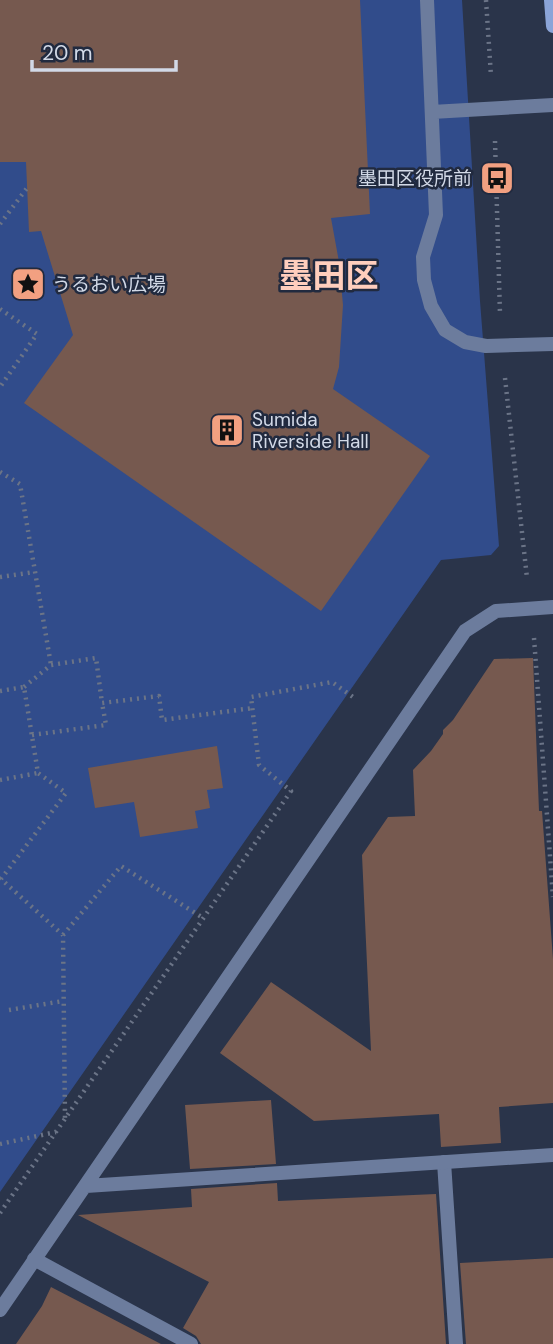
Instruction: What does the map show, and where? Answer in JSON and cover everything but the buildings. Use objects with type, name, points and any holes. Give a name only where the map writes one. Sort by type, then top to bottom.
[{"type":"main road","points":[[551,0],[553,26]]},
{"type":"street","points":[[427,0],[436,215],[423,257],[431,306],[445,330],[466,342],[486,346],[553,344]]},
{"type":"street","points":[[432,112],[553,105]]},
{"type":"street","points":[[0,1310],[466,631],[496,611],[553,607]]},
{"type":"street","points":[[86,1186],[553,1155]]},
{"type":"street","points":[[444,1162],[456,1344]]},
{"type":"street","points":[[34,1259],[191,1344]]},
{"type":"path","points":[[486,0],[494,108],[501,345],[528,587]]},
{"type":"path","points":[[0,224],[27,188]]},
{"type":"path","points":[[0,309],[37,334],[0,387]]},
{"type":"path","points":[[0,472],[20,484],[51,665]]},
{"type":"path","points":[[0,576],[34,572]]},
{"type":"path","points":[[533,631],[553,897]]},
{"type":"path","points":[[0,691],[24,687],[51,665],[96,659],[106,726],[32,735]]},
{"type":"path","points":[[0,1213],[291,791],[259,765],[251,697],[332,682],[353,697]]},
{"type":"path","points":[[24,687],[38,773],[66,793],[1,879],[63,935]]},
{"type":"path","points":[[102,703],[159,696],[162,720],[253,708]]},
{"type":"path","points":[[0,780],[38,773]]},
{"type":"path","points":[[65,1120],[63,935],[121,866],[203,919]]},
{"type":"path","points":[[9,1010],[64,1001]]},
{"type":"path","points":[[0,1150],[3,1143],[56,1132]]},
{"type":"shaded area","points":[[0,0],[462,0],[480,301],[499,546],[491,555],[441,560],[0,1192]]},
{"type":"place","name":"墨田区役所前","points":[[497,178]]},
{"type":"place","name":"うるおい広場","points":[[28,284]]},
{"type":"place","name":"Sumida Riverside Hall","points":[[227,430]]},
{"type":"district","name":"墨田区","points":[[329,275]]}]
